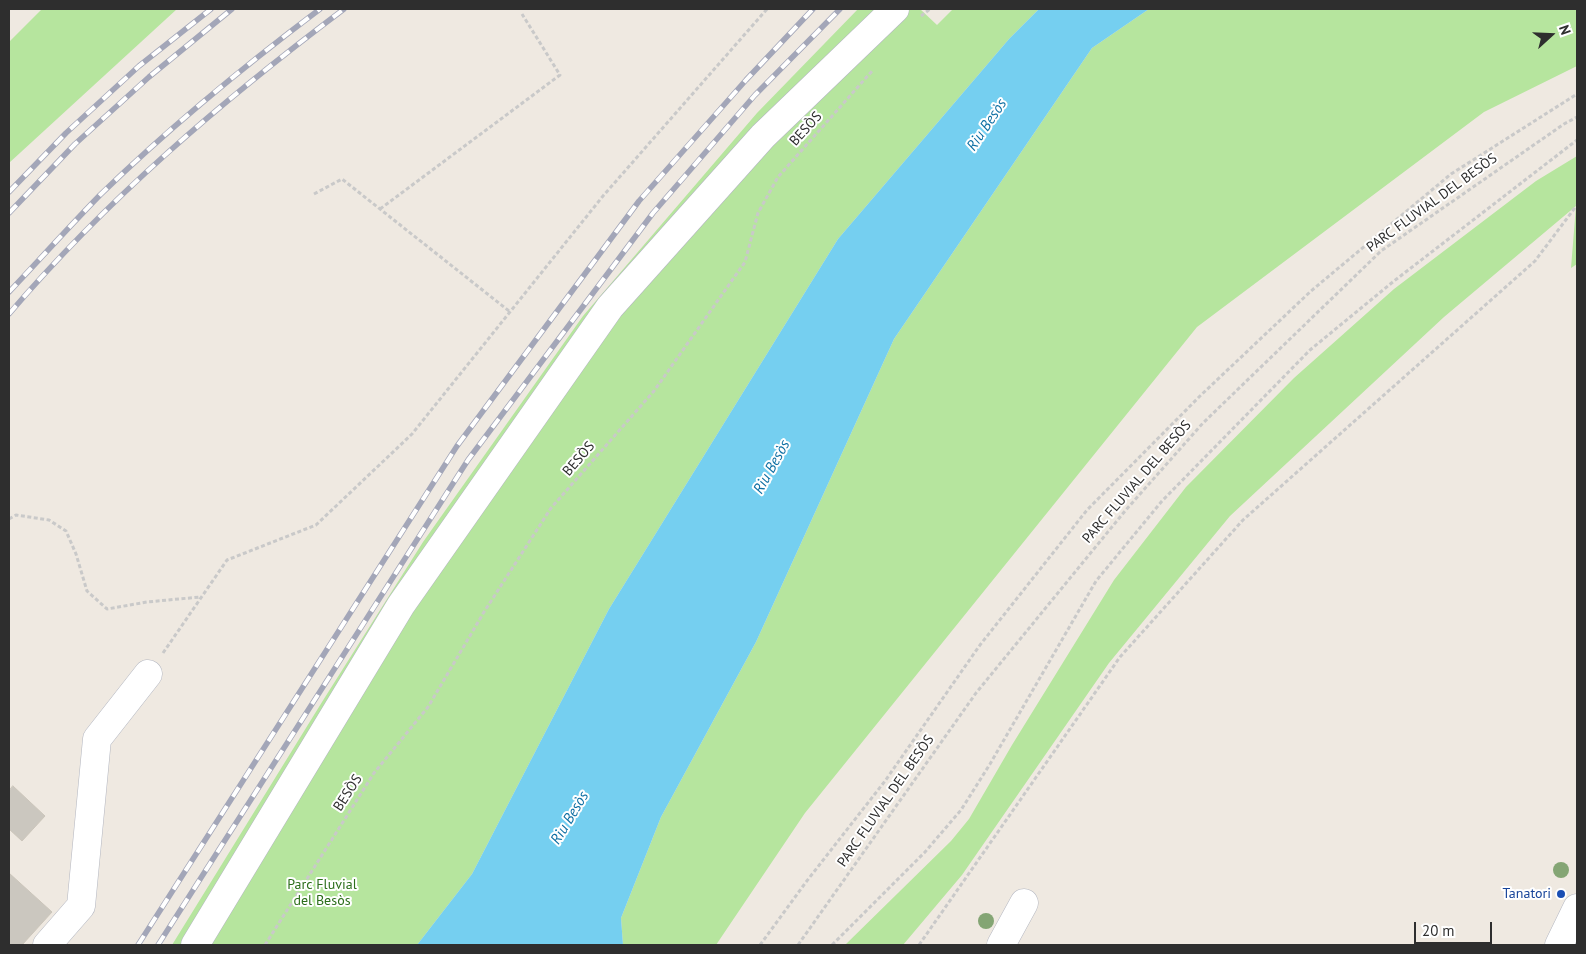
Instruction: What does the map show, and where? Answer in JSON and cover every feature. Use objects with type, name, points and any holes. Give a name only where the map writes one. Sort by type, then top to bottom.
[{"type":"street","points":[[195,945],[402,605],[610,307],[762,136],[906,14]]},
{"type":"street","points":[[47,945],[81,906],[97,738],[148,674]]},
{"type":"street","points":[[1001,945],[1024,904]]},
{"type":"street","points":[[1559,945],[1577,908]]},
{"type":"path","points":[[148,674],[227,560],[316,525],[412,434],[603,196],[767,9]]},
{"type":"path","points":[[906,14],[930,9]]},
{"type":"path","points":[[380,209],[560,75],[522,14]]},
{"type":"path","name":"BESÒS","points":[[265,945],[374,772],[428,707],[484,612],[551,508],[654,390],[745,262],[758,213],[778,177],[874,69]]},
{"type":"path","points":[[760,945],[806,882],[885,781],[980,646],[1087,510],[1200,396],[1310,291],[1451,174],[1577,94]]},
{"type":"path","name":"PARC FLUVIAL DEL BESÒS","points":[[798,945],[976,693],[1126,511],[1203,423],[1381,251],[1564,124],[1577,117]]},
{"type":"path","points":[[832,945],[925,852],[960,810],[990,764],[1096,580],[1162,501],[1310,350],[1394,282],[1577,140]]},
{"type":"path","points":[[314,194],[342,179],[509,311]]},
{"type":"path","points":[[919,945],[1120,657],[1242,520],[1535,261],[1577,205]]},
{"type":"path","points":[[9,519],[16,515],[49,520],[66,532],[76,554],[87,591],[107,609],[147,602],[201,597]]},
{"type":"green space","points":[[42,9],[177,9],[9,163],[9,42]]},
{"type":"green space","name":"Parc Fluvial del Besòs","points":[[858,9],[920,9],[937,25],[953,9],[1039,9],[1009,39],[838,239],[609,609],[472,874],[417,945],[172,945],[423,542],[583,316],[757,113]]},
{"type":"green space","points":[[1149,9],[1577,9],[1577,66],[1484,112],[1197,327],[805,813],[716,945],[623,945],[621,918],[661,817],[756,642],[894,339],[1092,48]]},
{"type":"green space","points":[[1577,156],[1577,264],[1571,268],[1576,206],[1444,317],[1230,516],[1109,663],[962,875],[903,945],[845,945],[951,841],[969,819],[1012,745],[1114,580],[1186,487],[1294,378],[1394,289],[1536,181]]},
{"type":"water","name":"Riu Besòs","points":[[1039,9],[1149,9],[1092,48],[894,339],[756,642],[661,817],[621,918],[623,945],[417,945],[472,874],[609,609],[838,239],[1009,39]]},
{"type":"building","points":[[13,786],[45,816],[22,841],[9,829],[9,791]]},
{"type":"building","points":[[9,873],[52,912],[22,945],[9,945]]},
{"type":"railway","points":[[9,192],[66,133],[139,66],[211,9]]},
{"type":"railway","points":[[9,213],[75,144],[149,77],[232,9]]},
{"type":"railway","points":[[9,292],[100,195],[153,146],[263,53],[320,9]]},
{"type":"railway","points":[[9,314],[86,231],[168,152],[254,79],[344,9]]},
{"type":"railway","points":[[138,945],[457,446],[639,201],[746,80],[813,9]]},
{"type":"railway","points":[[158,945],[468,460],[653,213],[755,95],[840,9]]},
{"type":"place","name":"Tanatori","points":[[1561,894]]}]
